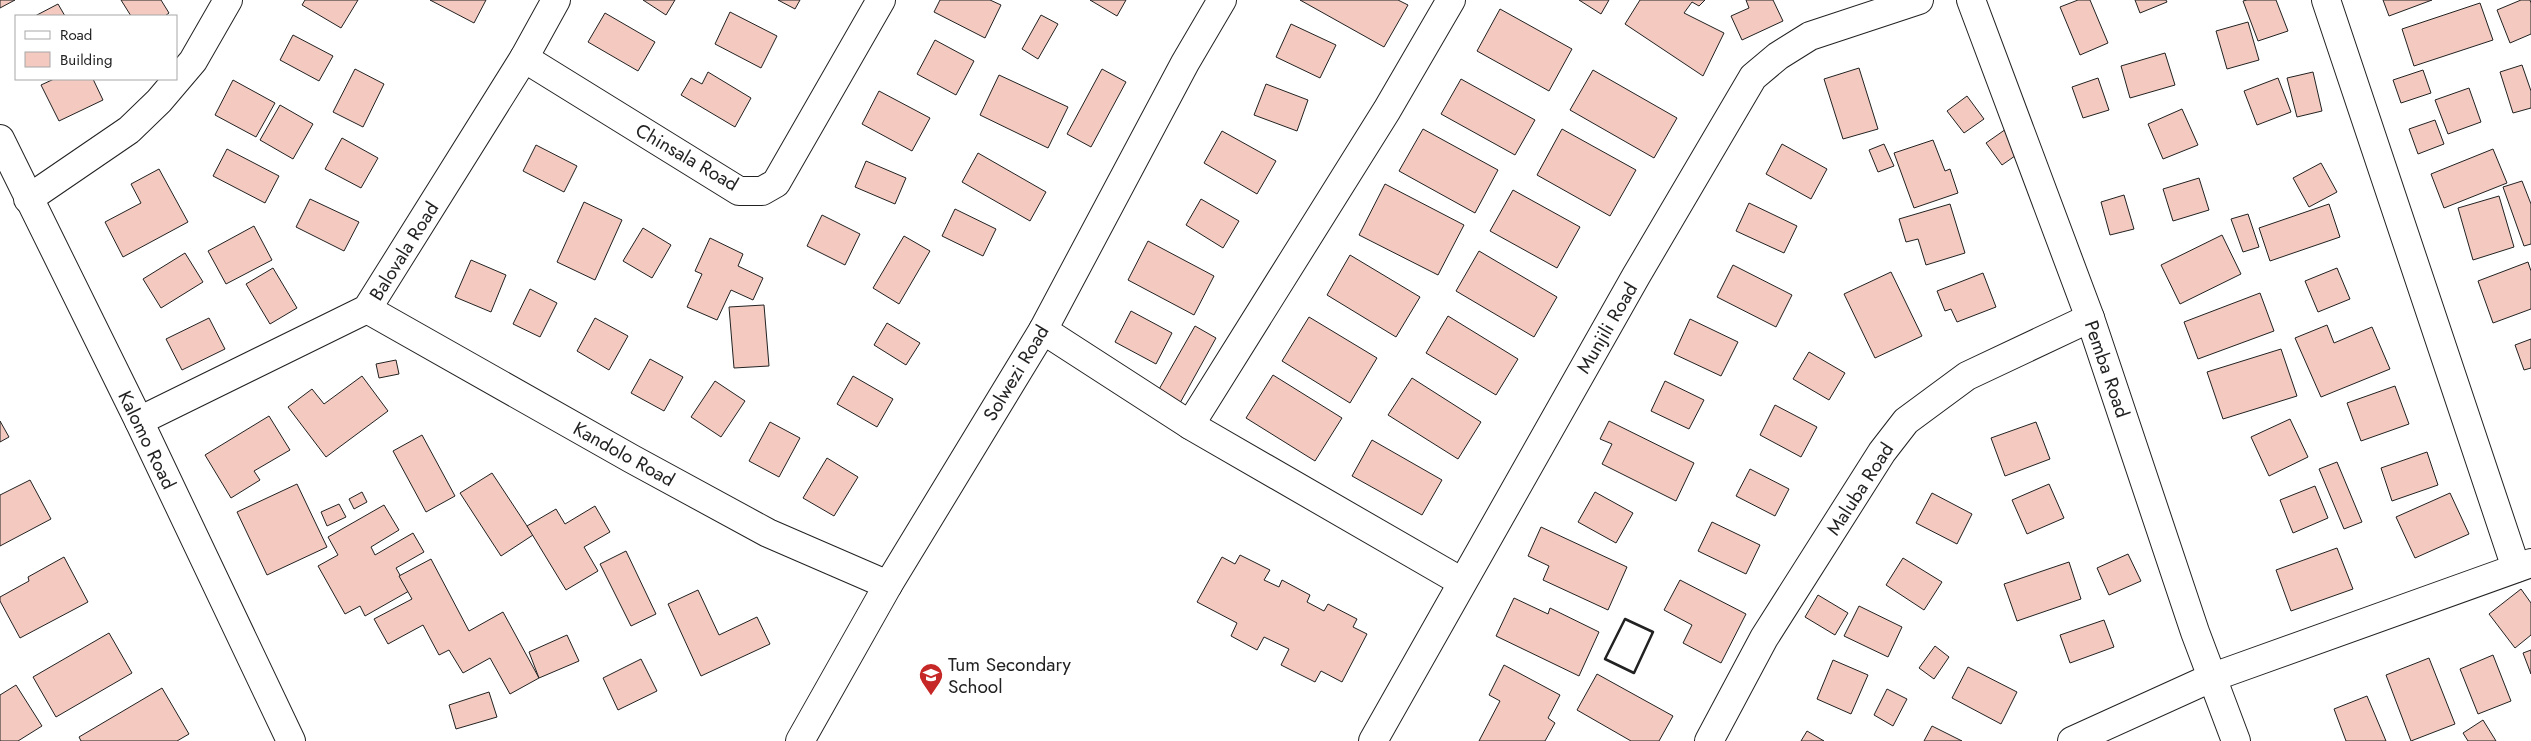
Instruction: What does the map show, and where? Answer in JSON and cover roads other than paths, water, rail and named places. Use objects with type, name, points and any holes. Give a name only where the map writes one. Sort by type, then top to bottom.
[{"type":"street","points":[[178,78],[193,61],[228,0]]},
{"type":"street","name":"Balovala Road","points":[[138,421],[367,309],[524,58],[556,0]]},
{"type":"street","name":"Chinsala Road","points":[[524,58],[739,191],[762,191],[776,183],[881,0]]},
{"type":"street","name":"Solwezi Road","points":[[800,741],[888,585],[1043,330],[1185,63],[1222,0]]},
{"type":"street","points":[[1190,425],[1387,110],[1451,0]]},
{"type":"street","name":"Munjili Road","points":[[1373,741],[1636,276],[1753,77],[1778,56],[1810,36],[1919,0]]},
{"type":"street","name":"Pemba Road","points":[[1970,0],[2090,318],[2195,632],[2236,741]]},
{"type":"street","points":[[2072,741],[2213,677],[2523,566],[2326,0]]},
{"type":"street","points":[[28,199],[129,130],[176,80]]},
{"type":"street","name":"Kalomo Road","points":[[0,139],[138,421],[291,741]]},
{"type":"street","name":"Kandolo Road","points":[[367,309],[632,459],[768,533],[888,585]]},
{"type":"street","name":"Maluba Road","points":[[1709,741],[1764,638],[1882,452],[1906,421],[1967,376],[2090,318]]},
{"type":"street","points":[[1043,330],[1190,425],[1462,582]]},
{"type":"place","name":"Tum Secondary School","points":[[931,696]]}]
